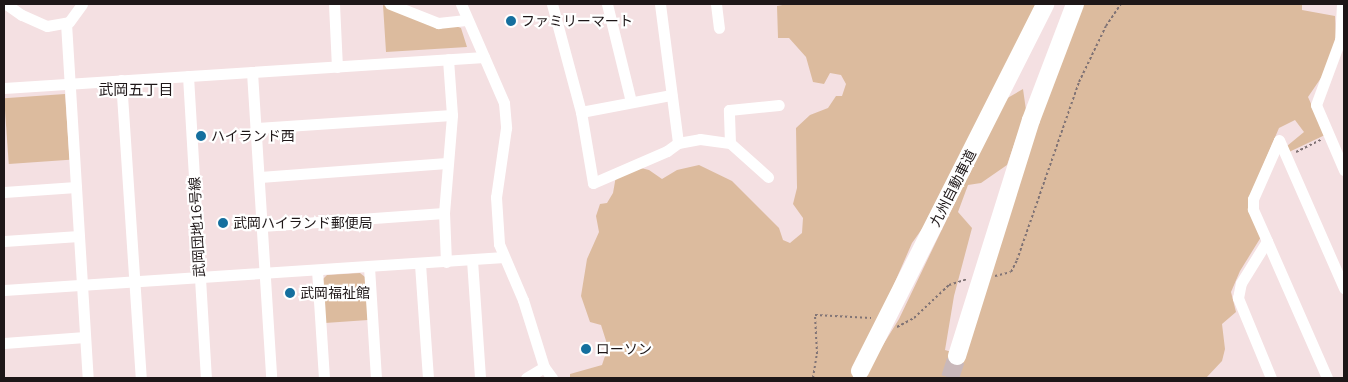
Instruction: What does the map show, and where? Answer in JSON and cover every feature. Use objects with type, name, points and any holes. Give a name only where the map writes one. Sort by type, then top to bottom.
[{"type":"highway","name":"九州自動車道","points":[[860,371],[1045,4]]},
{"type":"highway","points":[[957,356],[1025,138],[1075,4]]},
{"type":"street","points":[[6,4],[22,15],[47,26],[66,23],[82,4]]},
{"type":"street","points":[[334,4],[338,67]]},
{"type":"street","points":[[390,4],[438,23],[466,20]]},
{"type":"street","points":[[461,4],[466,20],[502,93],[506,114],[496,212],[504,257],[524,300],[544,366],[552,378]]},
{"type":"street","points":[[552,4],[581,112],[593,183],[667,151],[678,143],[700,139],[730,143],[768,176]]},
{"type":"street","points":[[606,4],[631,102]]},
{"type":"street","points":[[660,4],[678,143]]},
{"type":"street","points":[[716,4],[719,28]]},
{"type":"street","points":[[1342,10],[1340,40],[1316,105],[1344,170]]},
{"type":"street","points":[[66,23],[88,378]]},
{"type":"street","points":[[4,88],[484,57]]},
{"type":"street","points":[[446,262],[444,213],[446,163],[452,115],[448,60]]},
{"type":"street","points":[[252,72],[272,378]]},
{"type":"street","name":"武岡団地16号線","points":[[188,76],[206,378]]},
{"type":"street","points":[[121,80],[141,378]]},
{"type":"street","points":[[581,112],[671,95]]},
{"type":"street","points":[[730,143],[729,110],[779,105]]},
{"type":"street","points":[[257,128],[452,115]]},
{"type":"street","points":[[1327,378],[1253,209],[1253,199],[1279,140],[1344,288]]},
{"type":"street","points":[[260,178],[446,163]]},
{"type":"street","points":[[4,192],[76,187]]},
{"type":"street","points":[[262,226],[444,213]]},
{"type":"street","points":[[4,241],[79,236]]},
{"type":"street","points":[[1267,241],[1241,283],[1238,298],[1271,378]]},
{"type":"street","points":[[4,290],[504,257]]},
{"type":"street","points":[[472,260],[480,378]]},
{"type":"street","points":[[420,264],[428,378]]},
{"type":"street","points":[[370,267],[376,378]]},
{"type":"street","points":[[317,270],[324,378]]},
{"type":"street","points":[[4,342],[85,337]]},
{"type":"street","points":[[526,378],[544,366]]},
{"type":"path","points":[[990,277],[1011,272],[1017,260],[1079,82],[1106,26],[1121,4]]},
{"type":"path","points":[[1286,156],[1330,136]]},
{"type":"path","points":[[894,326],[900,328],[914,318],[949,285],[969,279]]},
{"type":"path","points":[[813,378],[818,354],[815,315],[876,319]]},
{"type":"shaded area","points":[[788,4],[1036,4],[929,219],[912,243],[888,298],[865,374],[899,319],[1004,100],[1023,89],[1026,110],[1007,165],[981,183],[968,185],[958,212],[972,228],[954,296],[945,350],[965,356],[1042,111],[1083,4],[1302,4],[1302,10],[1335,16],[1336,41],[1323,75],[1308,97],[1325,135],[1289,152],[1287,146],[1304,132],[1295,120],[1279,128],[1250,196],[1261,237],[1240,271],[1231,292],[1236,312],[1222,324],[1225,349],[1222,361],[1206,378],[570,378],[570,374],[602,365],[608,347],[601,325],[590,322],[581,296],[587,259],[599,232],[596,216],[600,204],[607,203],[613,193],[616,176],[637,167],[649,170],[662,179],[677,170],[699,165],[732,181],[779,228],[783,240],[790,243],[802,233],[803,218],[793,204],[797,188],[796,128],[810,115],[828,108],[836,96],[842,96],[846,84],[841,75],[830,73],[824,84],[813,82],[806,57],[789,38],[778,38],[777,6]]},
{"type":"shaded area","points":[[383,5],[437,27],[453,25],[461,28],[467,47],[386,52]]},
{"type":"shaded area","points":[[65,94],[70,160],[9,164],[4,98]]},
{"type":"shaded area","points":[[360,273],[365,277],[368,320],[325,323],[323,279],[327,275]]},
{"type":"tunnel","points":[[950,378],[957,356]]},
{"type":"place","name":"ファミリーマート","points":[[511,21]]},
{"type":"place","name":"ハイランド西","points":[[201,136]]},
{"type":"place","name":"武岡ハイランド郵便局","points":[[223,223]]},
{"type":"place","name":"武岡福祉館","points":[[290,293]]},
{"type":"place","name":"ローソン","points":[[586,349]]},
{"type":"district","name":"武岡五丁目","points":[[136,90]]}]
